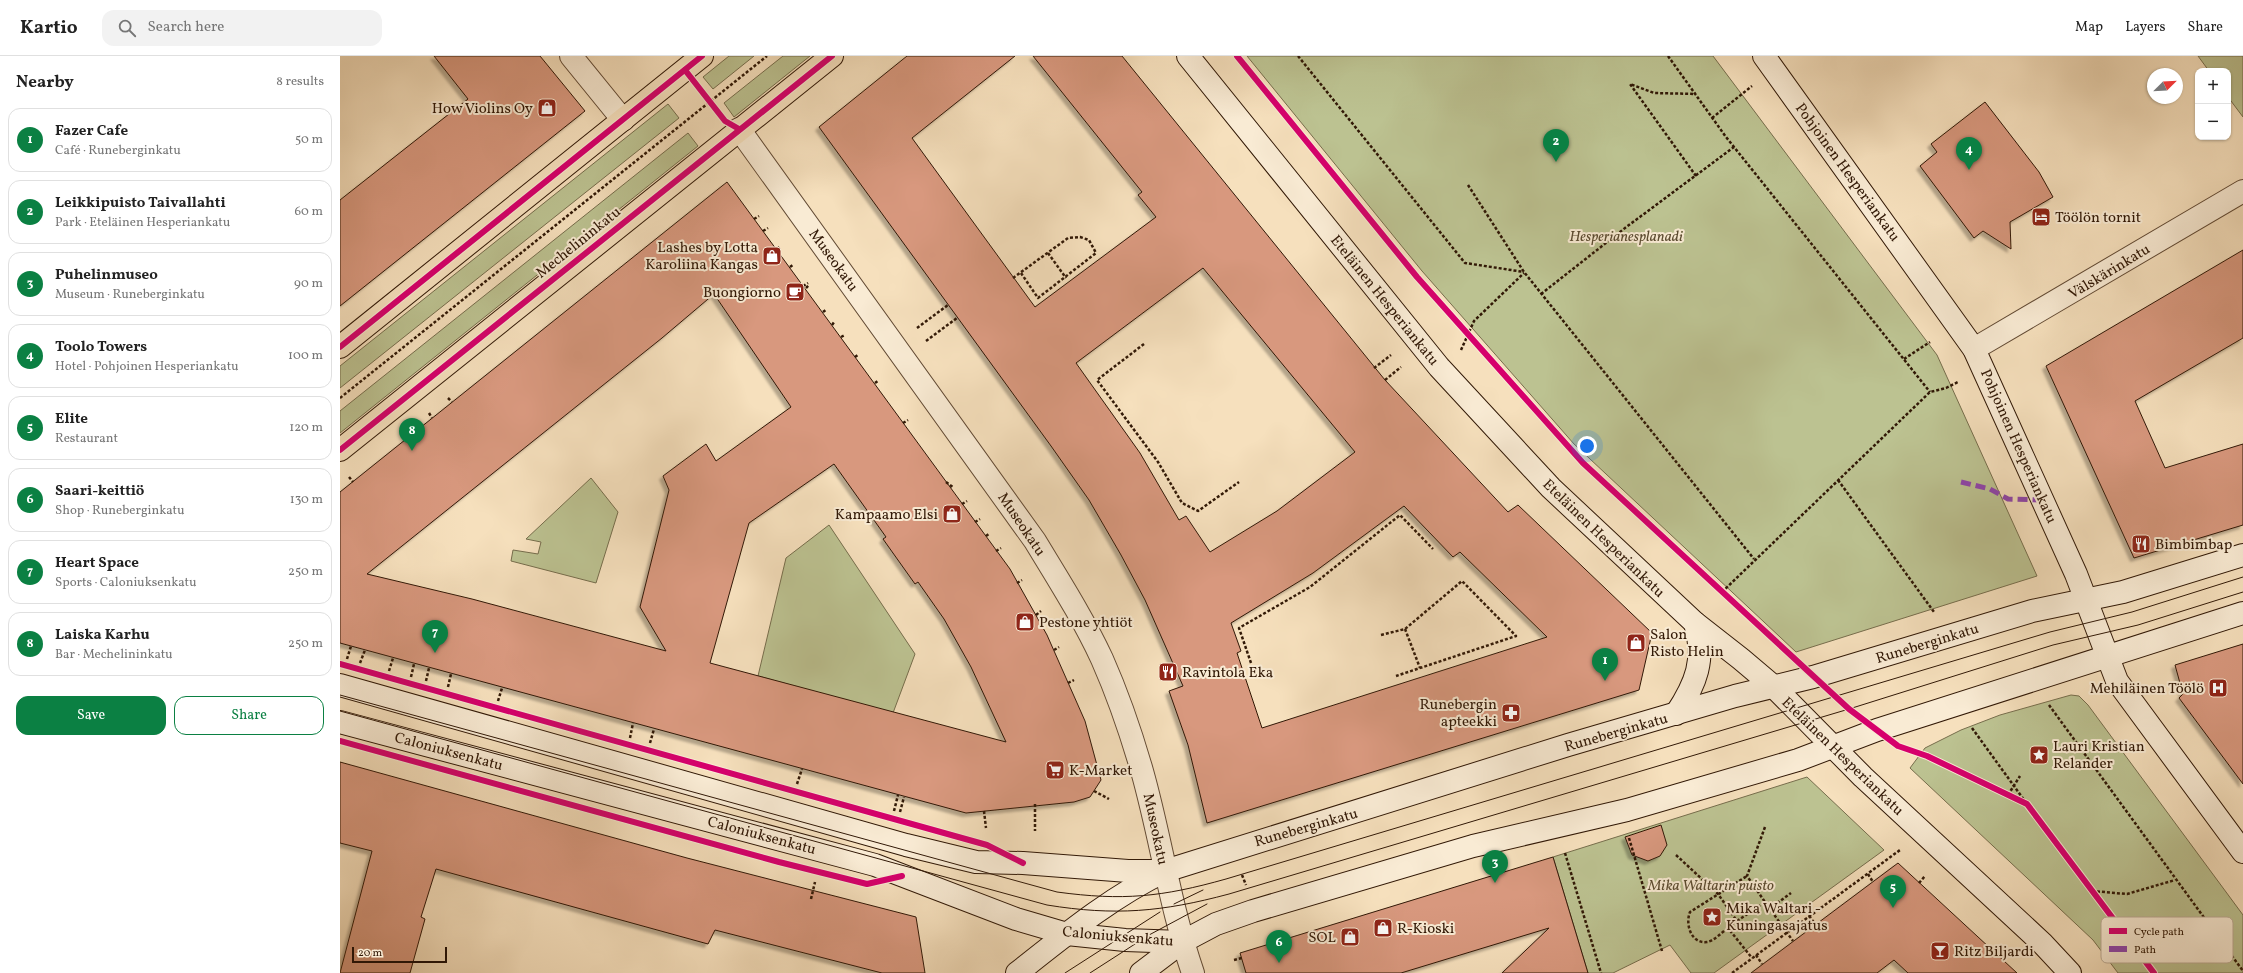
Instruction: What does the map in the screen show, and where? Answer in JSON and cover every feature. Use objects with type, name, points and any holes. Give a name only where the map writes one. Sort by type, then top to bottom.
[{"type":"main road","points":[[571,56],[623,120]]},
{"type":"main road","points":[[340,347],[702,56]]},
{"type":"main road","name":"Mechelininkatu","points":[[340,450],[832,56]]},
{"type":"main road","name":"Eteläinen Hesperiankatu","points":[[1188,56],[1439,367],[1551,488],[1695,624],[1741,659],[1773,686],[1923,833],[2042,943],[2070,973]]},
{"type":"main road","name":"Pohjoinen Hesperiankatu","points":[[1764,56],[1974,349],[2076,574],[2106,656],[2121,687],[2243,852]]},
{"type":"main road","name":"Museokatu","points":[[740,129],[1035,540],[1071,600],[1102,660],[1123,712],[1142,770],[1156,825],[1164,870],[1182,942],[1193,973]]},
{"type":"main road","name":"Välskärinkatu","points":[[1974,349],[2243,191]]},
{"type":"main road","name":"Runeberginkatu","points":[[1017,973],[1067,934],[1136,885],[1164,870],[1234,847],[1676,714],[1773,686],[1813,677],[2032,611],[2123,592],[2243,555]]},
{"type":"main road","points":[[1141,973],[1182,942],[1216,924],[1253,911],[1473,846],[1627,810],[1798,760],[1833,746],[2106,656],[2243,613]]},
{"type":"main road","points":[[1676,714],[1693,683],[1701,653],[1695,624]]},
{"type":"main road","name":"Caloniuksenkatu","points":[[345,670],[906,845],[976,862],[1128,871],[1164,870]]},
{"type":"main road","name":"Caloniuksenkatu","points":[[340,722],[875,865],[1016,919],[1067,934],[1125,940],[1182,942]]},
{"type":"path","points":[[340,398],[767,56]]},
{"type":"path","points":[[1298,56],[1465,263],[1524,272]]},
{"type":"path","points":[[1668,56],[1734,147],[1930,392]]},
{"type":"path","points":[[685,70],[725,121],[740,129]]},
{"type":"path","points":[[1696,176],[1630,84],[1654,93],[1697,94]]},
{"type":"path","points":[[1542,294],[1734,147]]},
{"type":"path","points":[[1468,185],[1524,272],[1754,559]]},
{"type":"path","points":[[754,219],[759,216]]},
{"type":"path","points":[[763,231],[768,228]]},
{"type":"path","points":[[1013,278],[1068,238],[1080,237],[1089,240],[1096,253],[1066,278],[1038,298],[1021,273]]},
{"type":"path","points":[[777,249],[781,246]]},
{"type":"path","points":[[1048,253],[1066,278]]},
{"type":"path","points":[[790,267],[794,264]]},
{"type":"path","points":[[1462,350],[1474,321],[1524,272]]},
{"type":"path","points":[[804,287],[809,284]]},
{"type":"path","points":[[900,350],[948,305]]},
{"type":"path","points":[[823,312],[826,309]]},
{"type":"path","points":[[900,350],[957,318]]},
{"type":"path","points":[[832,325],[836,322]]},
{"type":"path","points":[[1463,328],[1473,339]]},
{"type":"path","points":[[841,337],[845,335]]},
{"type":"path","points":[[1904,359],[1930,342]]},
{"type":"path","points":[[1144,344],[1097,380],[1158,462],[1182,503],[1198,511],[1239,482]]},
{"type":"path","points":[[855,357],[859,354]]},
{"type":"path","points":[[1374,368],[1390,354]]},
{"type":"path","points":[[1385,380],[1401,367]]},
{"type":"path","points":[[874,383],[879,380]]},
{"type":"path","points":[[1722,592],[1754,559],[1930,392],[1946,388]]},
{"type":"path","points":[[903,423],[908,420]]},
{"type":"path","points":[[348,476],[353,482]]},
{"type":"path","points":[[1838,480],[1935,614]]},
{"type":"path","points":[[946,482],[954,488]]},
{"type":"path","points":[[962,504],[967,501]]},
{"type":"path","points":[[1251,663],[1239,628],[1310,587],[1400,515],[1434,549]]},
{"type":"path","points":[[975,522],[980,519]]},
{"type":"path","points":[[986,536],[990,533]]},
{"type":"path","points":[[996,551],[1001,548]]},
{"type":"path","points":[[1017,583],[1022,580]]},
{"type":"path","points":[[1382,635],[1405,629],[1462,581],[1516,636],[1396,676]]},
{"type":"path","points":[[1716,586],[1727,597]]},
{"type":"path","points":[[1036,615],[1041,612]]},
{"type":"path","points":[[1405,629],[1420,668]]},
{"type":"path","points":[[345,670],[352,646]]},
{"type":"path","points":[[1054,650],[1059,647]]},
{"type":"path","points":[[360,663],[365,650]]},
{"type":"path","points":[[393,658],[388,674],[393,679]]},
{"type":"path","points":[[340,664],[345,670]]},
{"type":"path","points":[[414,664],[410,680],[416,685]]},
{"type":"path","points":[[355,668],[363,670]]},
{"type":"path","points":[[426,681],[429,668]]},
{"type":"path","points":[[448,687],[451,674]]},
{"type":"path","points":[[1068,683],[1074,680]]},
{"type":"path","points":[[498,701],[502,688]]},
{"type":"path","points":[[2048,703],[2202,917]]},
{"type":"path","points":[[493,706],[500,709]]},
{"type":"path","points":[[630,738],[633,723]]},
{"type":"path","points":[[1970,726],[2032,810]]},
{"type":"path","points":[[650,744],[654,729]]},
{"type":"path","points":[[622,743],[630,745]]},
{"type":"path","points":[[645,749],[652,751]]},
{"type":"path","points":[[797,784],[802,769]]},
{"type":"path","points":[[2008,796],[2020,776]]},
{"type":"path","points":[[792,789],[799,791]]},
{"type":"path","points":[[1094,791],[1109,799]]},
{"type":"path","points":[[2002,792],[2027,804]]},
{"type":"path","points":[[894,811],[898,795]]},
{"type":"path","points":[[890,816],[898,816],[904,797]]},
{"type":"path","points":[[1035,804],[1035,831]]},
{"type":"path","points":[[984,811],[986,828]]},
{"type":"path","points":[[1765,827],[1747,876],[1690,912],[1687,919],[1688,928],[1698,941],[1706,942],[1765,902]]},
{"type":"path","points":[[1732,973],[1736,972],[1756,955],[1923,833]]},
{"type":"path","points":[[1628,836],[1662,951]]},
{"type":"path","points":[[1234,847],[1253,911]]},
{"type":"path","points":[[1563,847],[1601,973]]},
{"type":"path","points":[[1676,855],[1718,894],[1737,921]]},
{"type":"path","points":[[1868,874],[1874,882]]},
{"type":"path","points":[[1747,876],[1793,942]]},
{"type":"path","points":[[1919,883],[1925,876]]},
{"type":"path","points":[[2092,891],[2127,894],[2174,880]]},
{"type":"path","points":[[811,899],[815,882]]},
{"type":"path","points":[[2088,885],[2097,898]]},
{"type":"path","points":[[1769,908],[1791,893]]},
{"type":"path","points":[[1809,916],[1816,925]]},
{"type":"path","points":[[1728,928],[1752,958]]},
{"type":"path","points":[[1756,955],[1762,964]]},
{"type":"path","points":[[1234,960],[1242,958]]},
{"type":"path","points":[[2233,958],[2243,971]]},
{"type":"green space","points":[[729,56],[754,56],[713,89],[703,77]]},
{"type":"green space","points":[[783,56],[810,56],[734,117],[724,103]]},
{"type":"green space","name":"Hesperianesplanadi","points":[[1247,56],[1713,56],[1937,355],[2037,576],[1796,652],[1574,444],[1422,271]]},
{"type":"green space","points":[[2198,56],[2243,56],[2243,117],[2231,101],[2231,68],[2207,68]]},
{"type":"green space","points":[[668,104],[679,118],[340,388],[340,366]]},
{"type":"green space","points":[[688,133],[698,146],[340,433],[340,411]]},
{"type":"green space","points":[[591,478],[618,512],[596,583],[511,561],[513,550],[538,554],[541,542],[526,539]]},
{"type":"green space","points":[[829,525],[915,654],[893,713],[758,676],[786,558]]},
{"type":"green space","points":[[2071,695],[2079,696],[2088,705],[2243,915],[2243,973],[2118,973],[2110,963],[2233,963],[2233,917],[2101,917],[2101,951],[2093,940],[1910,768],[1925,748],[1961,730],[2000,715]]},
{"type":"green space","name":"Mika Waltarin puisto","points":[[1807,777],[1884,850],[1714,973],[1691,973],[1670,945],[1613,973],[1588,973],[1553,857]]},
{"type":"building","points":[[434,56],[540,56],[585,111],[340,306],[340,200],[468,99]]},
{"type":"building","points":[[907,56],[1015,56],[912,138],[1035,307],[1156,217],[1138,195],[1142,192],[1033,56],[1122,56],[1385,380],[1508,512],[1518,505],[1652,633],[1639,690],[1207,823],[1188,745],[1169,691],[1183,686],[1145,600],[1121,555],[1089,500],[1051,446],[819,127]],"holes":[[[1203,268],[1355,452],[1277,511],[1210,552],[1186,516],[1179,520],[1140,453],[1076,363]],[[1404,506],[1453,557],[1460,552],[1547,637],[1262,728],[1237,653],[1241,651],[1231,623],[1313,573]]]},
{"type":"building","points":[[1985,102],[2039,172],[2053,197],[2010,222],[2011,249],[1983,231],[1974,238],[1920,166],[1937,152],[1931,144]]},
{"type":"building","points":[[727,182],[1010,569],[1047,635],[1085,721],[1101,780],[1090,797],[1074,802],[966,813],[340,643],[340,492]],"holes":[[[714,294],[791,407],[716,461],[706,444],[663,476],[669,490],[640,607],[666,651],[472,599],[367,574],[662,338]],[[834,464],[886,537],[883,539],[915,584],[918,582],[944,619],[971,667],[1006,742],[710,663],[749,523]]]},
{"type":"building","points":[[2243,250],[2243,338],[2135,401],[2165,468],[2243,444],[2243,525],[2134,558],[2046,366]]},
{"type":"building","points":[[2243,644],[2243,784],[2179,698],[2183,694],[2175,665]]},
{"type":"building","points":[[340,762],[687,858],[916,917],[925,973],[882,973],[715,930],[708,944],[436,869],[421,917],[425,919],[410,973],[340,973],[372,851],[340,843]]},
{"type":"building","points":[[1661,825],[1667,845],[1660,856],[1648,861],[1632,855],[1625,837]]},
{"type":"building","points":[[1553,857],[1588,973],[1502,973],[1549,928],[1401,973],[1246,973],[1240,953]]},
{"type":"building","points":[[1898,863],[2017,973],[1908,973],[1894,960],[1877,973],[1751,973]]},
{"type":"tram line","points":[[340,695],[1057,892],[1123,897],[1142,896],[1182,890],[1226,879],[2050,632],[2132,612],[2243,577]]},
{"type":"tram line","points":[[340,711],[1047,905],[1095,910],[1138,910],[1182,905],[1229,894],[1849,709],[2053,645],[2138,625],[2243,592]]},
{"type":"tram line","points":[[1174,904],[1203,890]]},
{"type":"tram line","points":[[1090,973],[1149,935],[1207,904]]},
{"type":"tram line","points":[[1065,973],[1160,912]]},
{"type":"marked path","points":[[1961,482],[1990,489],[2008,499],[2042,500]]},
{"type":"cycle path","points":[[340,347],[702,56]]},
{"type":"cycle path","points":[[340,450],[832,56]]},
{"type":"cycle path","points":[[1237,56],[1417,277],[1583,463],[1849,709],[1898,746],[1927,756],[2027,804],[2112,917]]},
{"type":"cycle path","points":[[685,70],[725,121],[739,129]]},
{"type":"cycle path","points":[[340,664],[987,845],[1023,863]]},
{"type":"cycle path","points":[[340,741],[779,862],[867,884],[902,876]]},
{"type":"cycle path","points":[[2146,963],[2154,973]]},
{"type":"place","name":"How Violins Oy","points":[[547,108]]},
{"type":"place","name":"Leikkipuisto Taivallahti","points":[[1556,162]]},
{"type":"place","name":"Toolo Towers","points":[[1969,170]]},
{"type":"place","name":"Töölön tornit","points":[[2041,217]]},
{"type":"place","name":"Lashes by Lotta Karoliina Kangas","points":[[772,256]]},
{"type":"place","name":"Buongiorno","points":[[795,292]]},
{"type":"place","name":"Laiska Karhu","points":[[412,451]]},
{"type":"place","name":"Kampaamo Elsi","points":[[952,514]]},
{"type":"place","name":"Bimbimbap","points":[[2141,544]]},
{"type":"place","name":"Pestone yhtiöt","points":[[1025,622]]},
{"type":"place","name":"Salon Risto Helin","points":[[1636,643]]},
{"type":"place","name":"Heart Space","points":[[435,653]]},
{"type":"place","name":"Ravintola Eka","points":[[1168,672]]},
{"type":"place","name":"Fazer Cafe","points":[[1605,681]]},
{"type":"place","name":"Mehiläinen Töölö","points":[[2218,688]]},
{"type":"place","name":"Runebergin apteekki","points":[[1511,713]]},
{"type":"place","name":"Lauri Kristian Relander","points":[[2039,755]]},
{"type":"place","name":"K-Market","points":[[1055,770]]},
{"type":"place","name":"Puhelinmuseo","points":[[1495,883]]},
{"type":"place","name":"Elite","points":[[1893,908]]},
{"type":"place","name":"Mika Waltari - Kuningasajatus","points":[[1712,917]]},
{"type":"place","name":"R-Kioski","points":[[1383,928]]},
{"type":"place","name":"SOL","points":[[1350,937]]},
{"type":"place","name":"Ritz Biljardi","points":[[1940,951]]},
{"type":"place","name":"Saari-keittiö","points":[[1279,963]]}]
